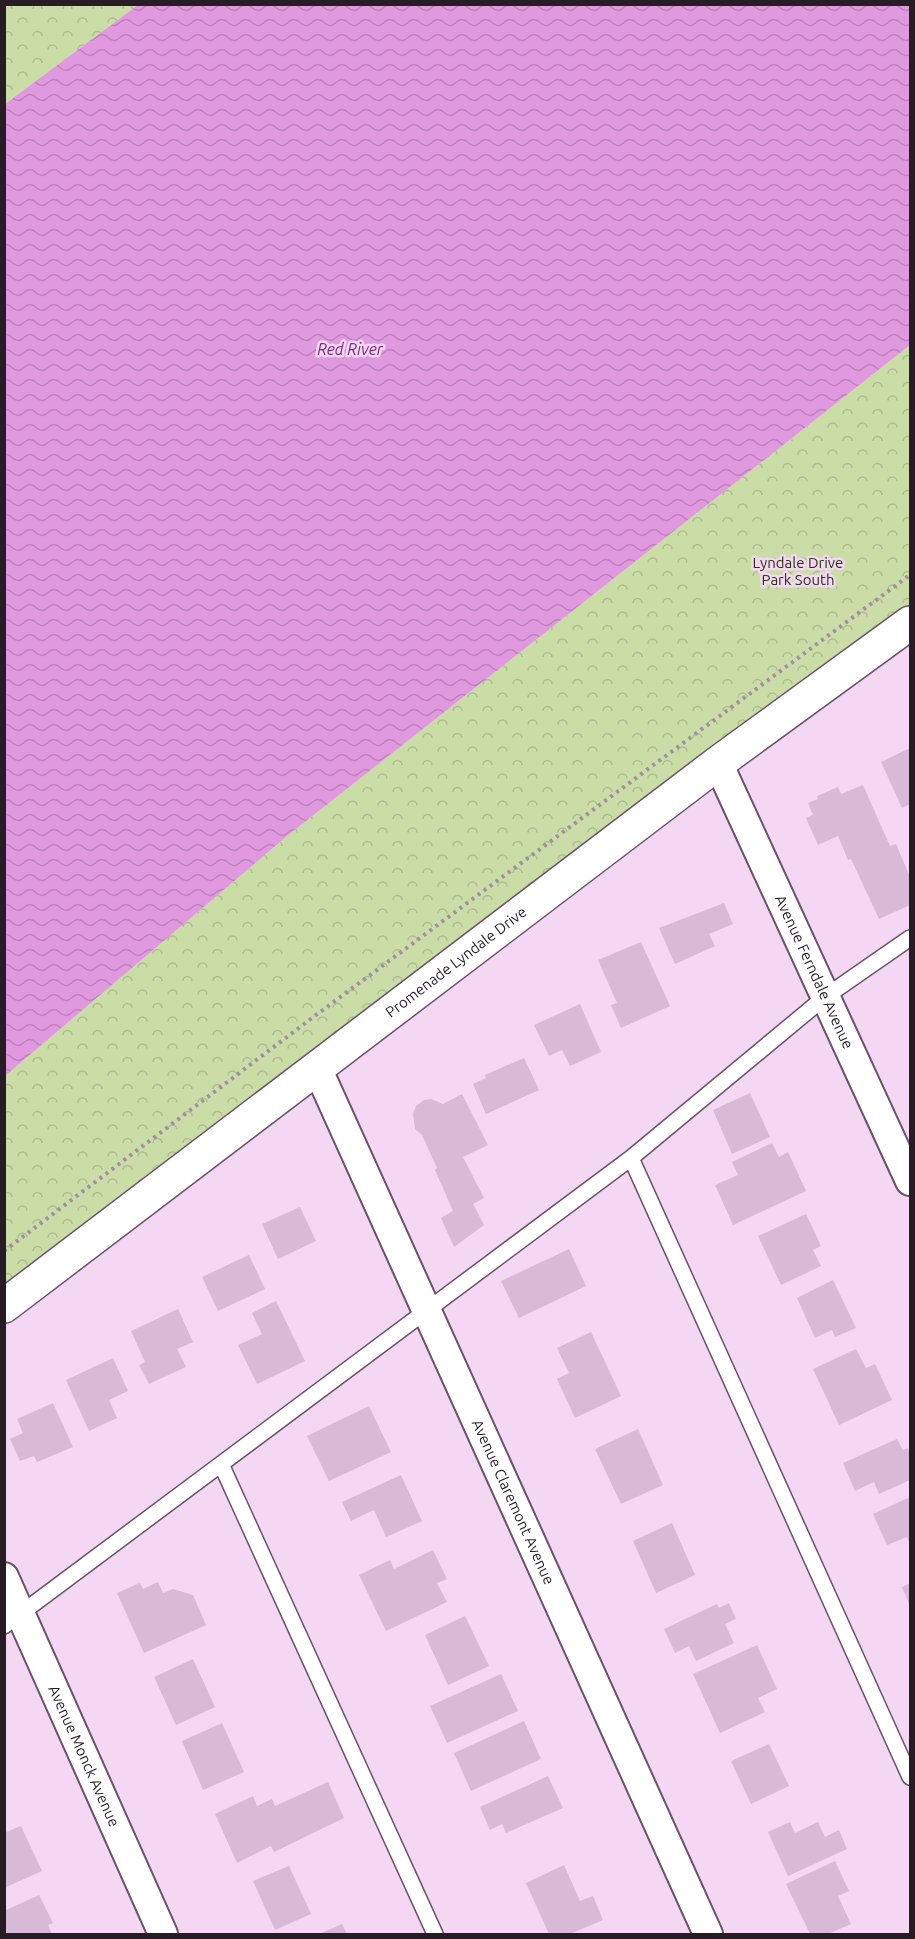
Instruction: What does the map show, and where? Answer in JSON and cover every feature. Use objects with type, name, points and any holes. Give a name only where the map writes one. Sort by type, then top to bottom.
[{"type":"street","name":"Promenade Lyndale Drive","points":[[4,1306],[318,1070],[718,763],[910,622]]},
{"type":"street","name":"Avenue Ferndale Avenue","points":[[718,763],[910,1181]]},
{"type":"street","name":"Avenue Claremont Avenue","points":[[318,1070],[708,1935]]},
{"type":"street","name":"Avenue Monck Avenue","points":[[4,1577],[13,1620],[163,1935]]},
{"type":"lane","points":[[13,1620],[631,1158],[825,997],[910,938]]},
{"type":"lane","points":[[631,1158],[910,1777]]},
{"type":"lane","points":[[221,1464],[435,1935]]},
{"type":"path","points":[[4,1251],[321,1011],[910,575]]},
{"type":"green space","points":[[5,5],[138,5],[5,104]]},
{"type":"green space","name":"Lyndale Drive Park South","points":[[910,345],[910,623],[5,1306],[5,1076],[287,836]]},
{"type":"water","name":"Red River","points":[[138,5],[910,5],[910,345],[287,836],[5,1076],[5,104]]},
{"type":"building","points":[[910,748],[910,804],[902,808],[881,762]]},
{"type":"building","points":[[863,785],[890,846],[896,844],[910,877],[910,905],[879,919],[838,836],[818,845],[806,818],[813,815],[808,803],[818,799],[817,796],[838,787],[841,794]]},
{"type":"building","points":[[724,903],[733,924],[709,934],[715,946],[675,964],[659,928]]},
{"type":"building","points":[[641,942],[670,1006],[621,1028],[611,1005],[617,1003],[598,960]]},
{"type":"building","points":[[580,1004],[601,1052],[570,1066],[562,1050],[549,1056],[534,1025]]},
{"type":"building","points":[[524,1058],[539,1090],[486,1114],[473,1084],[486,1078],[485,1075]]},
{"type":"building","points":[[750,1093],[770,1137],[732,1154],[713,1110]]},
{"type":"building","points":[[462,1094],[488,1145],[463,1157],[484,1198],[473,1204],[484,1225],[454,1247],[441,1218],[453,1211],[422,1135],[415,1129],[413,1114],[416,1106],[424,1100],[431,1099],[443,1104]]},
{"type":"building","points":[[772,1143],[779,1157],[788,1152],[806,1191],[733,1225],[715,1185],[738,1175],[732,1162]]},
{"type":"building","points":[[300,1207],[316,1241],[278,1259],[262,1224]]},
{"type":"building","points":[[806,1214],[821,1246],[813,1250],[821,1266],[781,1285],[758,1236]]},
{"type":"building","points":[[569,1249],[586,1286],[519,1318],[501,1281]]},
{"type":"building","points":[[249,1255],[265,1289],[218,1311],[202,1277]]},
{"type":"building","points":[[833,1280],[856,1328],[835,1337],[832,1330],[815,1338],[797,1298]]},
{"type":"building","points":[[276,1301],[305,1361],[257,1384],[238,1345],[262,1334],[252,1313]]},
{"type":"building","points":[[178,1309],[193,1342],[177,1349],[186,1367],[149,1384],[139,1365],[145,1362],[131,1331]]},
{"type":"building","points":[[591,1332],[621,1396],[575,1418],[557,1379],[569,1373],[557,1348]]},
{"type":"building","points":[[856,1349],[866,1368],[875,1364],[892,1400],[839,1425],[813,1369]]},
{"type":"building","points":[[113,1358],[128,1391],[109,1400],[117,1418],[89,1431],[66,1380]]},
{"type":"building","points":[[53,1403],[73,1447],[37,1462],[34,1456],[20,1461],[10,1439],[23,1433],[17,1419]]},
{"type":"building","points":[[369,1406],[391,1452],[329,1481],[307,1436]]},
{"type":"building","points":[[638,1429],[663,1485],[621,1504],[595,1449]]},
{"type":"building","points":[[897,1439],[903,1450],[908,1448],[910,1480],[879,1494],[874,1482],[855,1491],[843,1463]]},
{"type":"building","points":[[401,1475],[422,1521],[386,1537],[374,1510],[351,1521],[342,1502]]},
{"type":"building","points":[[910,1497],[910,1544],[907,1537],[887,1545],[873,1514]]},
{"type":"building","points":[[672,1523],[695,1575],[656,1593],[633,1541]]},
{"type":"building","points":[[433,1550],[447,1579],[437,1583],[447,1602],[386,1631],[359,1575],[390,1560],[394,1569]]},
{"type":"building","points":[[158,1582],[163,1593],[173,1589],[193,1595],[206,1625],[144,1653],[117,1593],[140,1583],[143,1589]]},
{"type":"building","points":[[910,1583],[910,1606],[902,1587]]},
{"type":"building","points":[[729,1603],[736,1619],[725,1624],[734,1643],[696,1661],[689,1646],[675,1653],[664,1629],[717,1604],[719,1608]]},
{"type":"building","points":[[465,1616],[489,1666],[448,1685],[425,1635]]},
{"type":"building","points":[[757,1645],[777,1689],[758,1698],[765,1712],[720,1733],[693,1674]]},
{"type":"building","points":[[193,1659],[215,1707],[176,1725],[154,1677]]},
{"type":"building","points":[[501,1674],[518,1711],[447,1743],[430,1706]]},
{"type":"building","points":[[524,1721],[541,1759],[471,1791],[454,1753]]},
{"type":"building","points":[[222,1723],[244,1772],[203,1790],[182,1741]]},
{"type":"building","points":[[769,1744],[789,1786],[751,1804],[731,1761]]},
{"type":"building","points":[[548,1776],[563,1808],[506,1833],[502,1824],[490,1830],[480,1807]]},
{"type":"building","points":[[328,1782],[344,1818],[274,1852],[271,1846],[237,1863],[215,1814],[253,1796],[257,1806],[272,1799],[275,1806]]},
{"type":"building","points":[[790,1822],[795,1833],[818,1822],[825,1837],[839,1830],[847,1849],[788,1876],[768,1832]]},
{"type":"building","points":[[21,1826],[42,1871],[4,1888],[4,1833]]},
{"type":"building","points":[[835,1861],[849,1891],[838,1896],[851,1924],[828,1934],[810,1934],[786,1884]]},
{"type":"building","points":[[564,1865],[580,1901],[593,1896],[603,1920],[570,1934],[549,1934],[526,1883]]},
{"type":"building","points":[[289,1866],[311,1914],[275,1930],[253,1881]]},
{"type":"building","points":[[39,1895],[53,1923],[48,1925],[52,1934],[6,1934],[4,1911]]},
{"type":"building","points":[[342,1924],[347,1934],[319,1934]]}]
